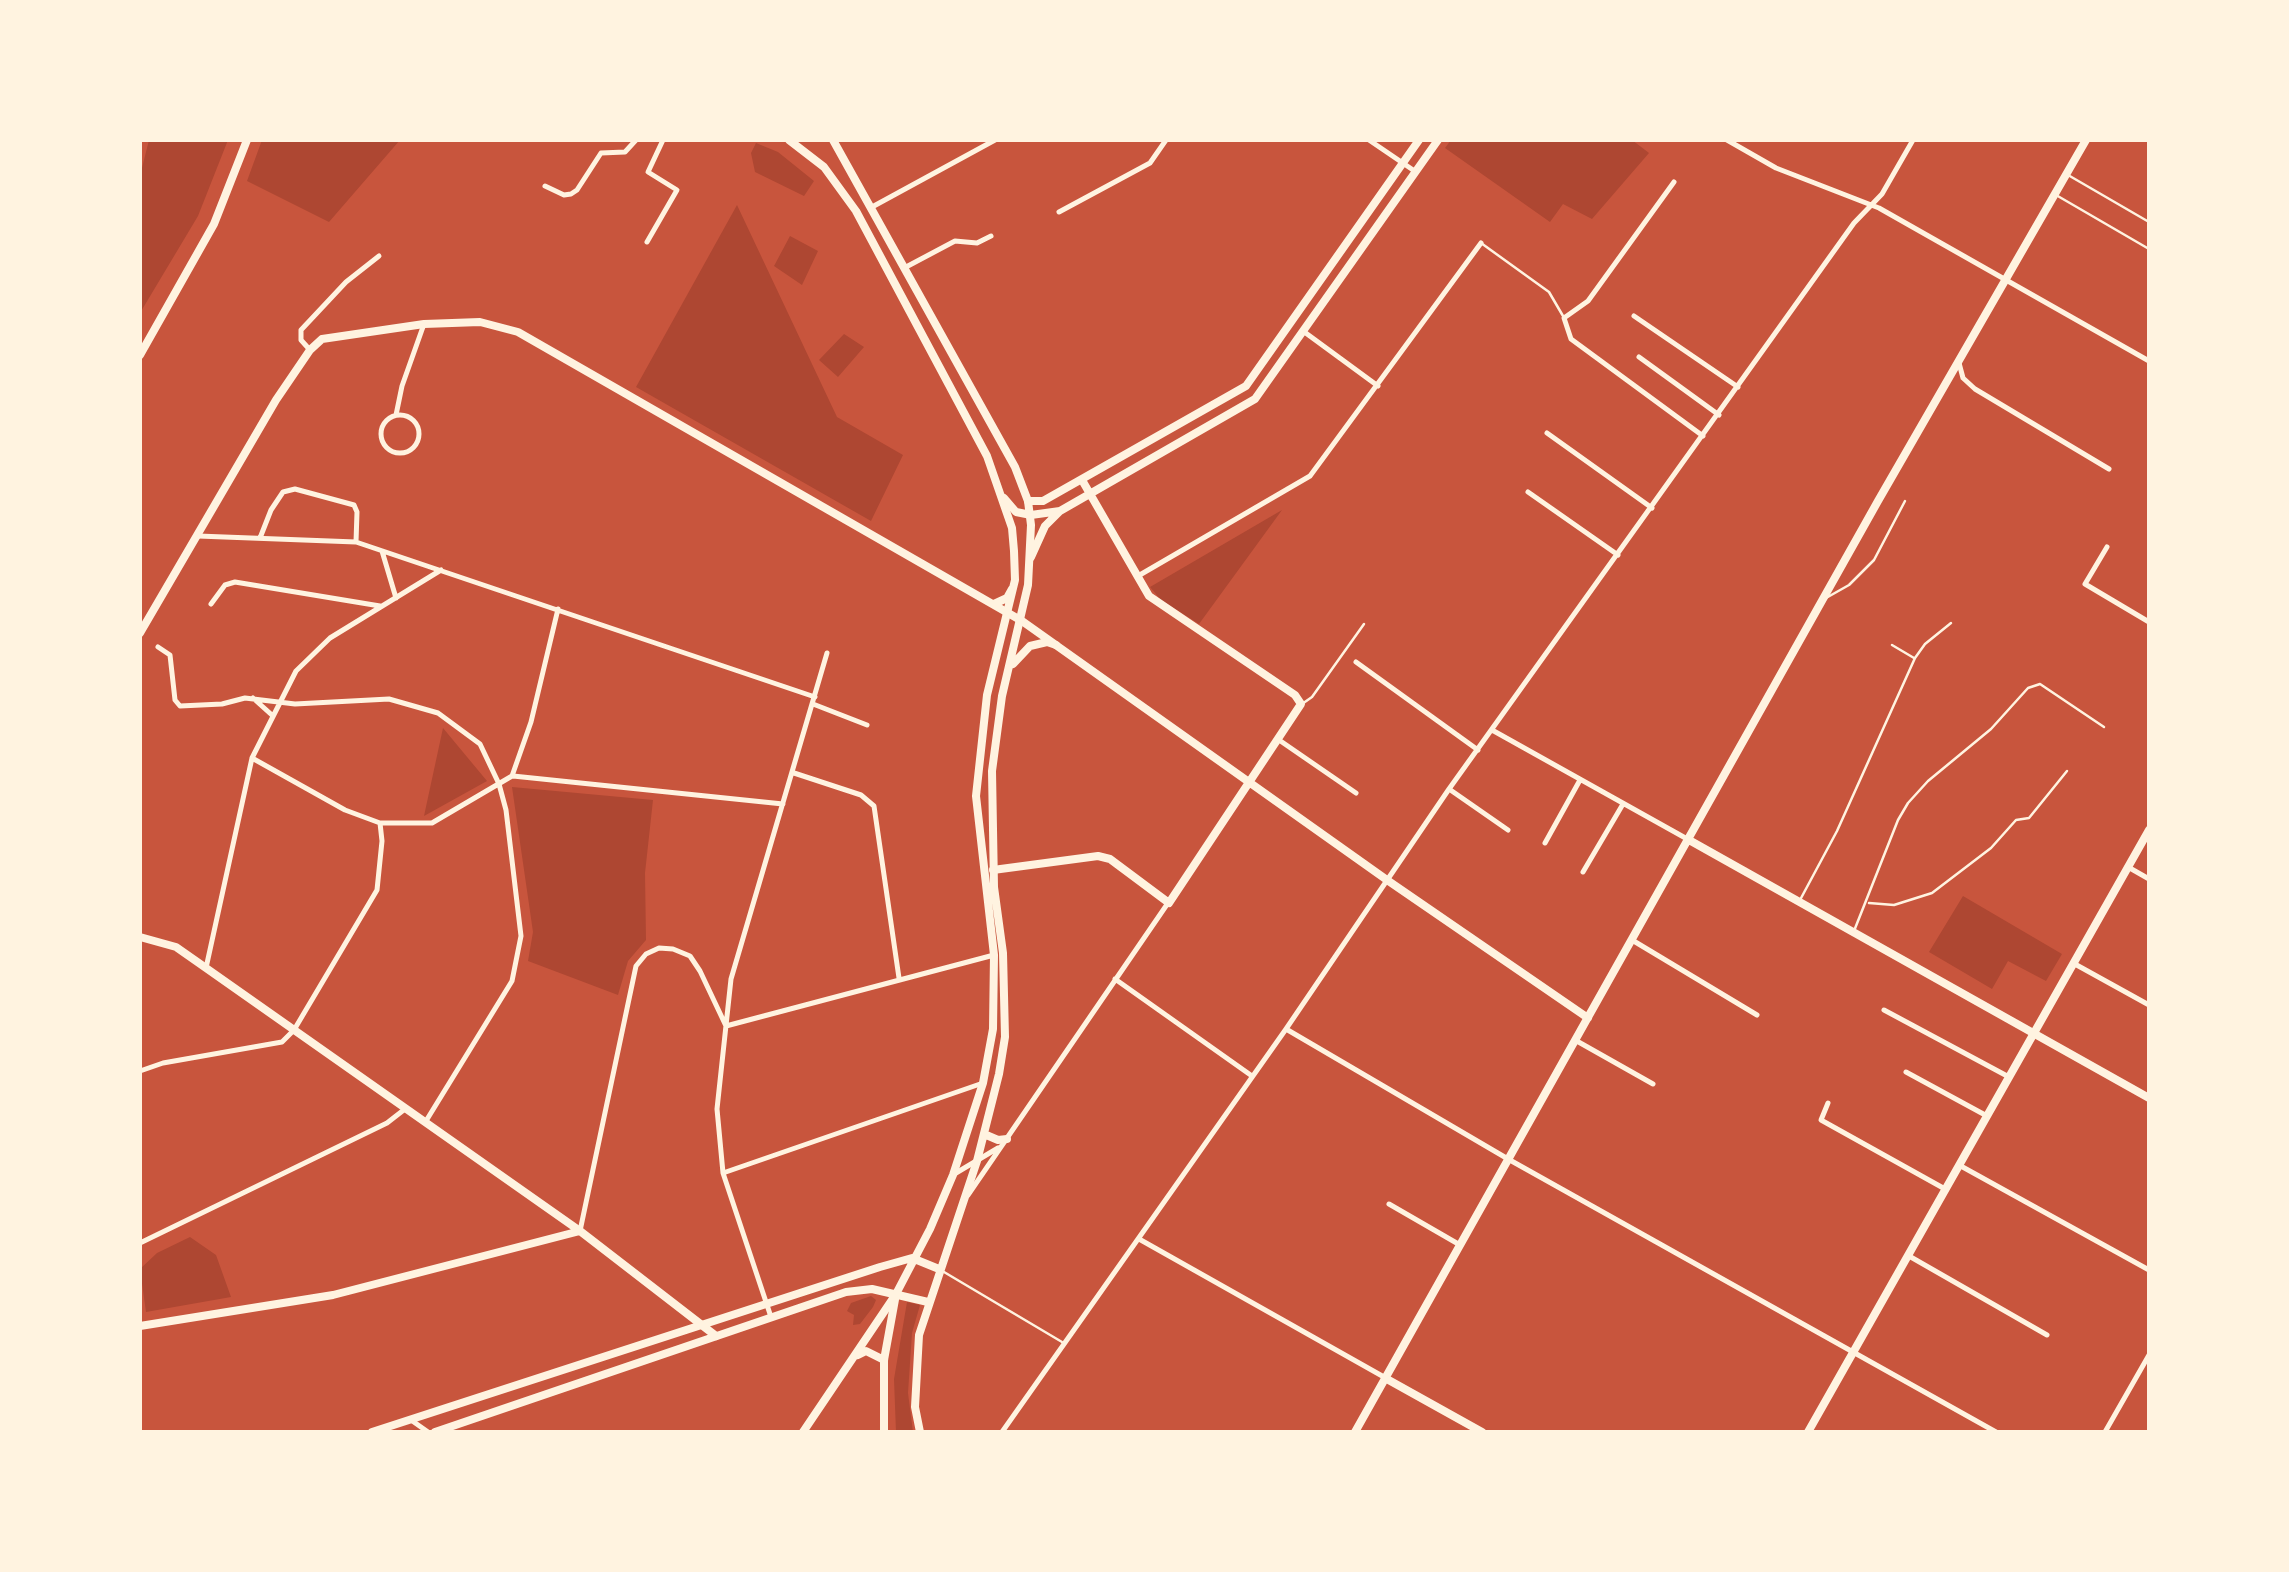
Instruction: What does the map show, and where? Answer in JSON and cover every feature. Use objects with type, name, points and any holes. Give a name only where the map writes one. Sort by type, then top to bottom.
[{"type":"street","points":[[140,354],[214,224],[248,140]]},
{"type":"street","points":[[545,186],[564,195],[571,194],[578,190],[601,153],[624,152],[636,140]]},
{"type":"street","points":[[646,242],[677,190],[648,172],[663,140]]},
{"type":"street","points":[[789,140],[824,167],[856,211],[961,404],[1004,498],[1012,528],[1015,580],[982,730],[976,796],[994,955],[993,1029],[983,1083],[953,1175],[930,1229],[896,1294],[803,1432]]},
{"type":"street","points":[[872,206],[996,140]]},
{"type":"street","points":[[1059,212],[1150,163],[1166,140]]},
{"type":"street","points":[[1370,140],[1416,172]]},
{"type":"street","points":[[1028,502],[1043,501],[1246,386],[1419,140]]},
{"type":"street","points":[[1031,557],[1045,526],[1060,511],[1255,399],[1438,140]]},
{"type":"street","points":[[1727,140],[1776,168],[1870,205],[2149,361]]},
{"type":"street","points":[[1002,1432],[1286,1030],[1449,789],[1870,205],[1882,194],[1913,140]]},
{"type":"street","points":[[1355,1432],[1958,360],[2086,140]]},
{"type":"street","points":[[836,141],[1015,467],[1030,515],[1031,557],[1022,620],[995,732],[992,771],[993,870],[1004,953],[1004,1037],[977,1161],[919,1335],[915,1407],[920,1432]]},
{"type":"street","points":[[1674,182],[1588,301],[1564,318],[1571,339],[1704,436]]},
{"type":"street","points":[[906,267],[955,241],[977,243],[991,236]]},
{"type":"street","points":[[1138,576],[1310,476],[1480,243]]},
{"type":"street","points":[[310,350],[301,340],[301,330],[346,282],[379,256]]},
{"type":"street","points":[[1634,316],[1738,387]]},
{"type":"street","points":[[140,633],[276,400],[322,339],[464,320],[518,332],[1022,620],[1588,1018]]},
{"type":"street","points":[[396,415],[409,416],[420,431],[417,443],[408,452],[390,449],[382,439],[382,427],[396,415],[424,324]]},
{"type":"street","points":[[1304,332],[1378,386]]},
{"type":"street","points":[[1638,357],[1718,415]]},
{"type":"street","points":[[1958,360],[1963,378],[1975,389],[2108,469]]},
{"type":"street","points":[[1547,432],[1652,508]]},
{"type":"street","points":[[966,1198],[1301,704],[1295,695],[1149,596],[1082,480]]},
{"type":"street","points":[[260,538],[270,510],[282,492],[295,489],[354,505],[356,542]]},
{"type":"street","points":[[1528,492],[1618,556]]},
{"type":"street","points":[[1004,498],[1016,512],[1030,515],[1060,511]]},
{"type":"street","points":[[197,536],[356,542],[814,700],[867,725]]},
{"type":"street","points":[[2107,547],[2085,584],[2149,622]]},
{"type":"street","points":[[382,551],[396,598]]},
{"type":"street","points":[[206,968],[252,758],[296,671],[330,638],[441,570]]},
{"type":"street","points":[[994,604],[1006,598],[1015,580]]},
{"type":"street","points":[[211,604],[225,585],[234,582],[382,606]]},
{"type":"street","points":[[512,776],[531,722],[558,609]]},
{"type":"street","points":[[1008,672],[1030,646],[1047,642],[1056,645]]},
{"type":"street","points":[[158,647],[170,654],[175,700],[180,706],[253,698],[296,704],[389,700],[438,714],[480,744],[499,784],[506,810],[520,936],[512,982],[426,1121]]},
{"type":"street","points":[[771,1316],[723,1173],[717,1109],[731,978],[827,653]]},
{"type":"street","points":[[1356,662],[1478,750]]},
{"type":"street","points":[[253,698],[273,716]]},
{"type":"street","points":[[1492,730],[2149,1098]]},
{"type":"street","points":[[1279,740],[1356,793]]},
{"type":"street","points":[[252,758],[346,810],[380,823],[432,823],[512,776],[783,804]]},
{"type":"street","points":[[794,772],[861,795],[874,806],[899,978]]},
{"type":"street","points":[[1544,842],[1580,780]]},
{"type":"street","points":[[1449,789],[1508,830]]},
{"type":"street","points":[[1583,872],[1624,804]]},
{"type":"street","points":[[140,1071],[282,1042],[294,1030],[376,890],[382,841],[380,823]]},
{"type":"street","points":[[1808,1432],[2149,830]]},
{"type":"street","points":[[981,849],[993,870]]},
{"type":"street","points":[[993,870],[1098,856],[1110,859],[1169,902]]},
{"type":"street","points":[[2128,867],[2149,879]]},
{"type":"street","points":[[140,937],[176,947],[580,1231],[716,1336]]},
{"type":"street","points":[[1632,940],[1757,1014]]},
{"type":"street","points":[[580,1231],[636,966],[646,954],[659,948],[690,956],[726,1026]]},
{"type":"street","points":[[726,1026],[994,955]]},
{"type":"street","points":[[2073,963],[2149,1006]]},
{"type":"street","points":[[1115,979],[1252,1076]]},
{"type":"street","points":[[1884,1010],[2009,1077]]},
{"type":"street","points":[[1286,1030],[1996,1432]]},
{"type":"street","points":[[1576,1040],[1653,1084]]},
{"type":"street","points":[[1906,1072],[1987,1116]]},
{"type":"street","points":[[723,1173],[983,1083]]},
{"type":"street","points":[[1828,1103],[1821,1120],[1945,1190]]},
{"type":"street","points":[[140,1243],[386,1123],[406,1109]]},
{"type":"street","points":[[984,1134],[1007,1139]]},
{"type":"street","points":[[953,1175],[990,1154],[1007,1139]]},
{"type":"street","points":[[1959,1165],[2149,1270]]},
{"type":"street","points":[[1389,1204],[1460,1245]]},
{"type":"street","points":[[140,1326],[333,1295],[580,1231]]},
{"type":"street","points":[[1139,1238],[1482,1432]]},
{"type":"street","points":[[1907,1255],[2047,1335]]},
{"type":"street","points":[[378,1431],[912,1258],[939,1269]]},
{"type":"street","points":[[843,1281],[846,1292]]},
{"type":"street","points":[[411,1420],[431,1432],[846,1292],[872,1289],[928,1302]]},
{"type":"street","points":[[884,1432],[884,1360],[896,1294]]},
{"type":"street","points":[[854,1357],[866,1351],[884,1360]]},
{"type":"street","points":[[2106,1432],[2149,1355]]},
{"type":"street","points":[[556,1374],[560,1389]]},
{"type":"lane","points":[[2066,174],[2149,222]]},
{"type":"lane","points":[[2055,194],[2149,249]]},
{"type":"lane","points":[[1480,243],[1549,292],[1564,318]]},
{"type":"lane","points":[[1824,599],[1848,585],[1874,560],[1904,501]]},
{"type":"lane","points":[[1799,902],[1837,831],[1915,658],[1925,644],[1951,623]]},
{"type":"lane","points":[[1301,704],[1312,697],[1364,624]]},
{"type":"lane","points":[[1892,645],[1915,658]]},
{"type":"lane","points":[[1854,932],[1898,820],[1916,792],[1991,729],[2020,695],[2040,684],[2104,727]]},
{"type":"lane","points":[[1868,903],[1894,905],[1932,893],[1991,848],[2016,820],[2029,818],[2067,771]]},
{"type":"lane","points":[[939,1269],[1064,1343]]},
{"type":"shaded area","points":[[149,140],[228,140],[198,216],[140,313],[140,176]]},
{"type":"shaded area","points":[[262,140],[400,140],[329,222],[247,181]]},
{"type":"shaded area","points":[[1451,140],[1632,140],[1649,153],[1592,219],[1563,204],[1550,222],[1445,148]]},
{"type":"shaded area","points":[[756,143],[778,152],[814,181],[804,196],[755,172],[751,153]]},
{"type":"shaded area","points":[[737,205],[837,417],[903,455],[871,521],[636,387]]},
{"type":"shaded area","points":[[790,236],[818,251],[802,285],[774,266]]},
{"type":"shaded area","points":[[844,334],[864,347],[838,377],[819,360]]},
{"type":"shaded area","points":[[1282,510],[1199,624],[1161,600],[1150,587]]},
{"type":"shaded area","points":[[443,728],[487,781],[424,816]]},
{"type":"shaded area","points":[[512,787],[653,800],[645,873],[646,940],[628,961],[618,995],[528,961],[533,932]]},
{"type":"shaded area","points":[[1963,896],[2062,954],[2046,981],[2008,961],[1992,989],[1929,952]]},
{"type":"shaded area","points":[[190,1237],[216,1255],[231,1297],[146,1312],[140,1269],[157,1253]]},
{"type":"shaded area","points":[[871,1296],[876,1300],[873,1307],[860,1324],[853,1325],[854,1315],[847,1311],[851,1303]]},
{"type":"shaded area","points":[[907,1302],[920,1305],[912,1333],[908,1393],[913,1432],[896,1432],[894,1379]]}]
